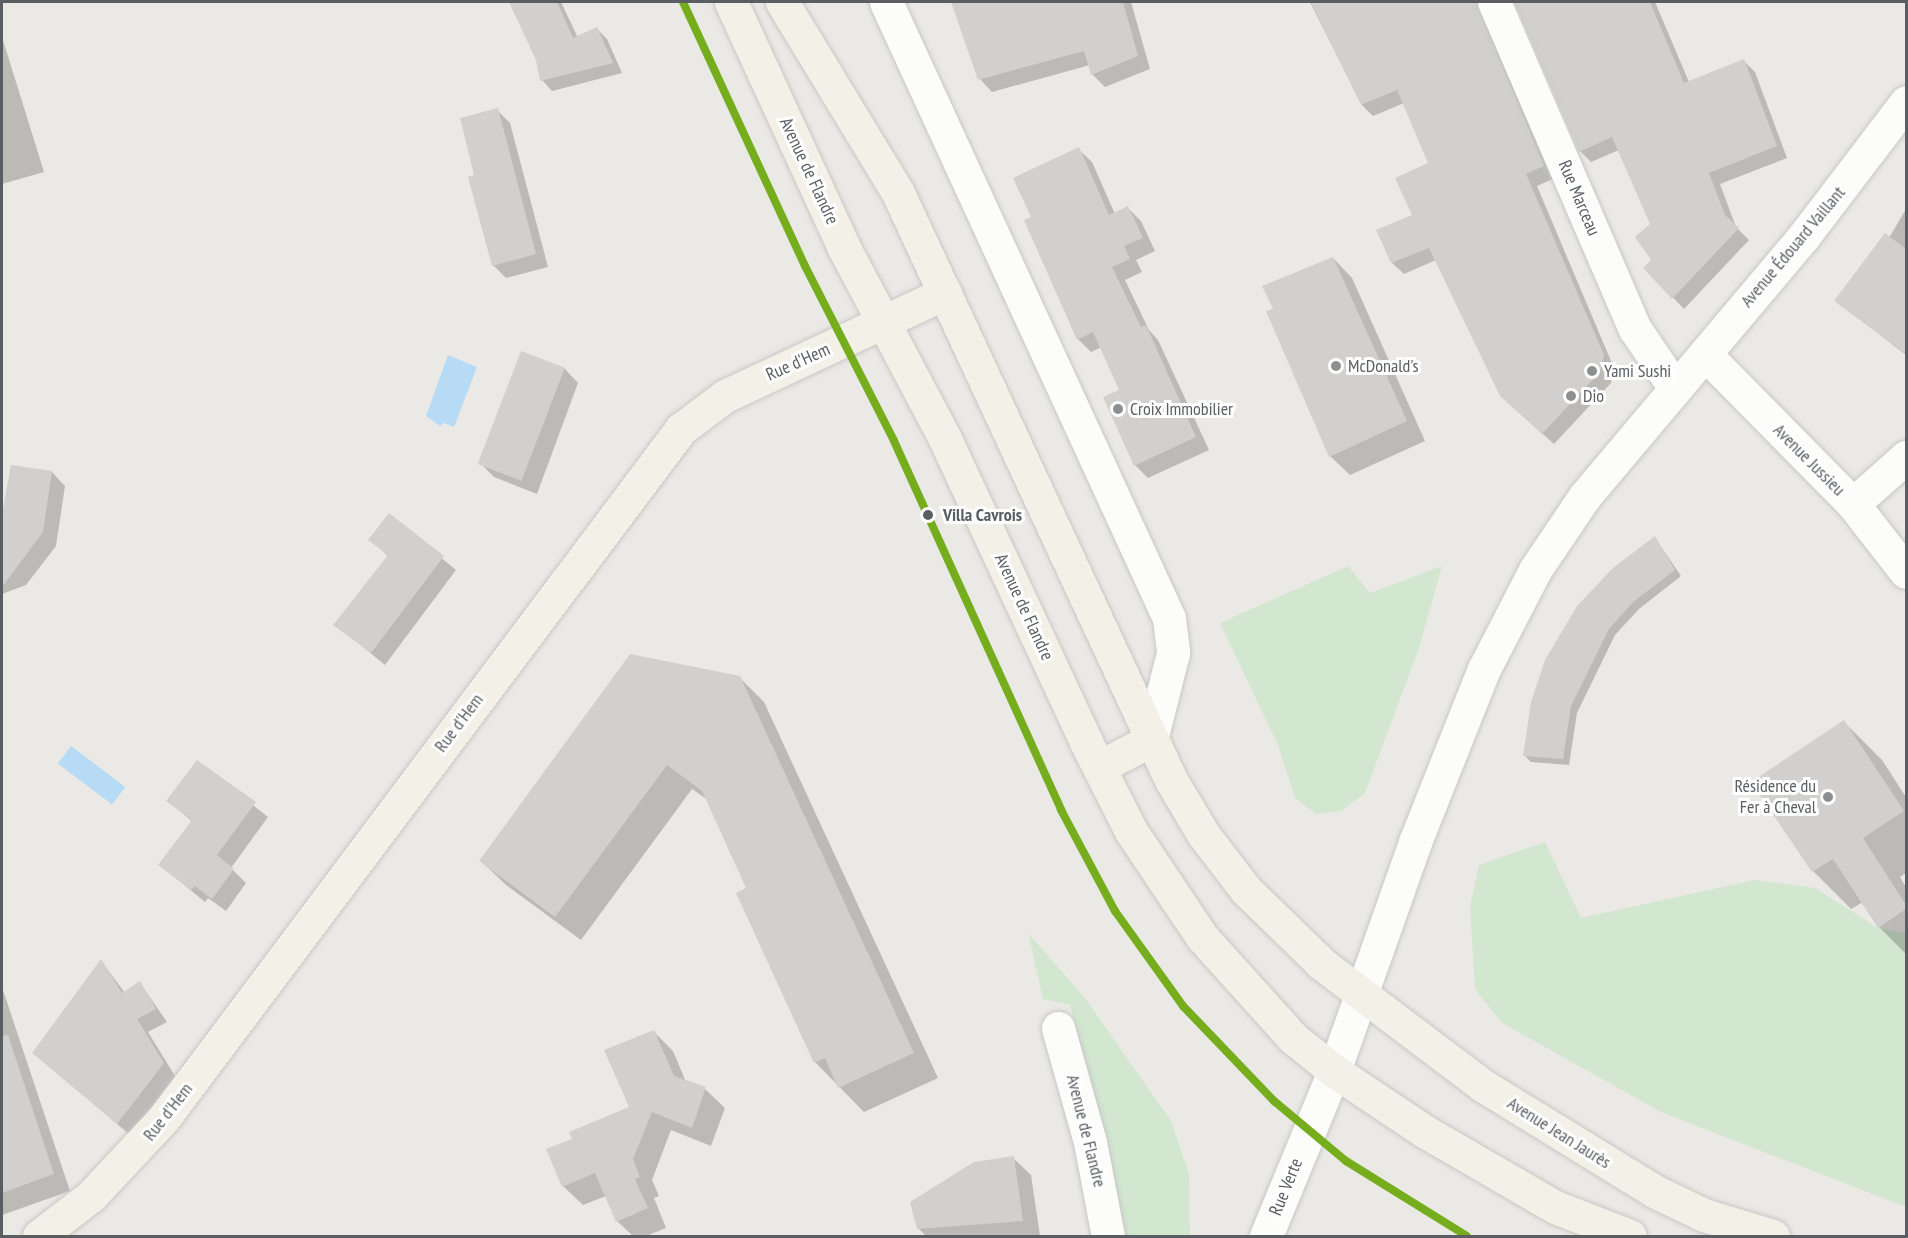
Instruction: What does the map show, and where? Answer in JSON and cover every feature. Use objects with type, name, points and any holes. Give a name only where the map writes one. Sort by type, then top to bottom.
[{"type":"main road","name":"Avenue de Flandre","points":[[731,2],[843,246],[945,439],[1099,767],[1152,865],[1202,937],[1293,1038],[1334,1071]]},
{"type":"main road","points":[[782,2],[886,172],[945,293],[1151,740],[1197,824],[1246,890],[1296,942],[1362,996]]},
{"type":"main road","name":"Rue d'Hem","points":[[39,1236],[91,1196],[164,1119],[681,429],[725,396],[945,293]]},
{"type":"main road","points":[[1099,767],[1151,740]]},
{"type":"main road","name":"Avenue Jean Jaurès","points":[[1362,996],[1482,1085],[1654,1191],[1704,1215],[1773,1236]]},
{"type":"main road","points":[[1334,1071],[1424,1131],[1555,1207],[1630,1236]]},
{"type":"street","points":[[886,2],[1169,618],[1173,653],[1151,740]]},
{"type":"street","name":"Rue Marceau","points":[[1494,2],[1635,329],[1675,388]]},
{"type":"street","name":"Avenue Édouard Vaillant","points":[[1362,996],[1420,831],[1484,669],[1513,610],[1553,541],[1585,496],[1876,147],[1906,102]]},
{"type":"street","name":"Avenue Jussieu","points":[[1705,354],[1853,504],[1906,572]]},
{"type":"street","points":[[1853,504],[1906,457]]},
{"type":"street","name":"Rue Verte","points":[[1266,1236],[1334,1071],[1362,996]]},
{"type":"street","name":"Avenue de Flandre","points":[[1058,1028],[1095,1163],[1108,1236]]},
{"type":"green space","points":[[1348,566],[1370,593],[1442,566],[1419,648],[1365,793],[1341,811],[1316,814],[1295,798],[1278,745],[1220,623]]},
{"type":"green space","points":[[1545,842],[1581,918],[1755,880],[1815,888],[1878,928],[1906,933],[1906,1207],[1661,1112],[1502,1023],[1475,989],[1470,906],[1479,865]]},
{"type":"green space","points":[[1028,933],[1084,997],[1171,1121],[1189,1174],[1190,1236],[1121,1236],[1109,1151],[1070,1005],[1043,999]]},
{"type":"water","points":[[448,355],[477,367],[454,427],[444,423],[440,426],[426,416]]},
{"type":"water","points":[[71,746],[125,787],[112,804],[58,764]]},
{"type":"building","points":[[509,2],[557,2],[573,38],[597,27],[613,63],[540,81],[536,60]]},
{"type":"building","points":[[951,2],[1123,2],[1138,56],[1091,75],[1084,51],[978,80]]},
{"type":"building","points":[[1311,2],[1476,2],[1544,166],[1526,174],[1604,355],[1600,372],[1542,434],[1500,396],[1429,248],[1391,263],[1376,230],[1412,215],[1395,178],[1428,163],[1397,90],[1361,105]]},
{"type":"building","points":[[1514,2],[1650,2],[1684,83],[1744,59],[1777,146],[1709,173],[1725,215],[1739,228],[1672,299],[1643,268],[1651,260],[1635,237],[1650,224],[1612,137],[1579,152]]},
{"type":"building","points":[[498,108],[536,254],[492,266],[468,177],[474,175],[460,118]]},
{"type":"building","points":[[1079,147],[1109,215],[1128,206],[1143,238],[1124,246],[1130,259],[1112,267],[1141,327],[1146,325],[1196,437],[1134,466],[1103,397],[1119,390],[1093,332],[1077,340],[1024,220],[1031,217],[1013,178]]},
{"type":"building","points":[[1885,233],[1906,249],[1906,354],[1834,301]]},
{"type":"building","name":"McDonald's","points":[[1333,257],[1407,421],[1329,457],[1266,311],[1273,309],[1262,286]]},
{"type":"building","points":[[521,351],[565,368],[522,481],[478,464]]},
{"type":"building","points":[[11,465],[52,471],[43,532],[2,587],[2,514]]},
{"type":"building","points":[[389,513],[444,556],[371,653],[333,625],[388,555],[368,540]]},
{"type":"building","points":[[1655,536],[1675,570],[1633,602],[1609,629],[1571,706],[1563,759],[1523,756],[1531,702],[1545,660],[1577,606],[1613,568]]},
{"type":"building","points":[[630,654],[740,676],[914,1053],[838,1088],[825,1058],[814,1063],[736,893],[746,888],[702,791],[667,765],[555,917],[479,861]]},
{"type":"building","name":"Résidence du Fer à Cheval","points":[[1844,720],[1904,811],[1863,838],[1906,905],[1906,909],[1878,928],[1833,859],[1812,872],[1751,782]]},
{"type":"building","points":[[197,760],[256,802],[217,855],[234,869],[212,899],[195,886],[191,890],[158,865],[192,820],[166,801]]},
{"type":"building","points":[[101,959],[122,993],[140,981],[156,1009],[137,1019],[164,1063],[117,1124],[32,1053]]},
{"type":"building","points":[[654,1030],[674,1076],[706,1087],[692,1128],[652,1112],[633,1159],[640,1177],[635,1179],[648,1208],[616,1222],[595,1173],[562,1187],[546,1149],[572,1139],[569,1132],[629,1107],[604,1050]]},
{"type":"building","points":[[8,1035],[54,1174],[2,1193],[2,1036]]},
{"type":"building","points":[[1014,1156],[1023,1221],[917,1229],[910,1202],[974,1162]]},
{"type":"transit line","points":[[683,2],[805,266],[894,441],[1061,810],[1115,911],[1183,1006],[1274,1101],[1346,1161],[1467,1236]]},
{"type":"place","name":"McDonald's","points":[[1336,366]]},
{"type":"place","name":"Yami Sushi","points":[[1592,371]]},
{"type":"place","name":"Dio","points":[[1571,396]]},
{"type":"place","name":"Croix Immobilier","points":[[1118,409]]},
{"type":"place","name":"Villa Cavrois","points":[[928,515]]},
{"type":"place","name":"Résidence du Fer à Cheval","points":[[1828,797]]}]
